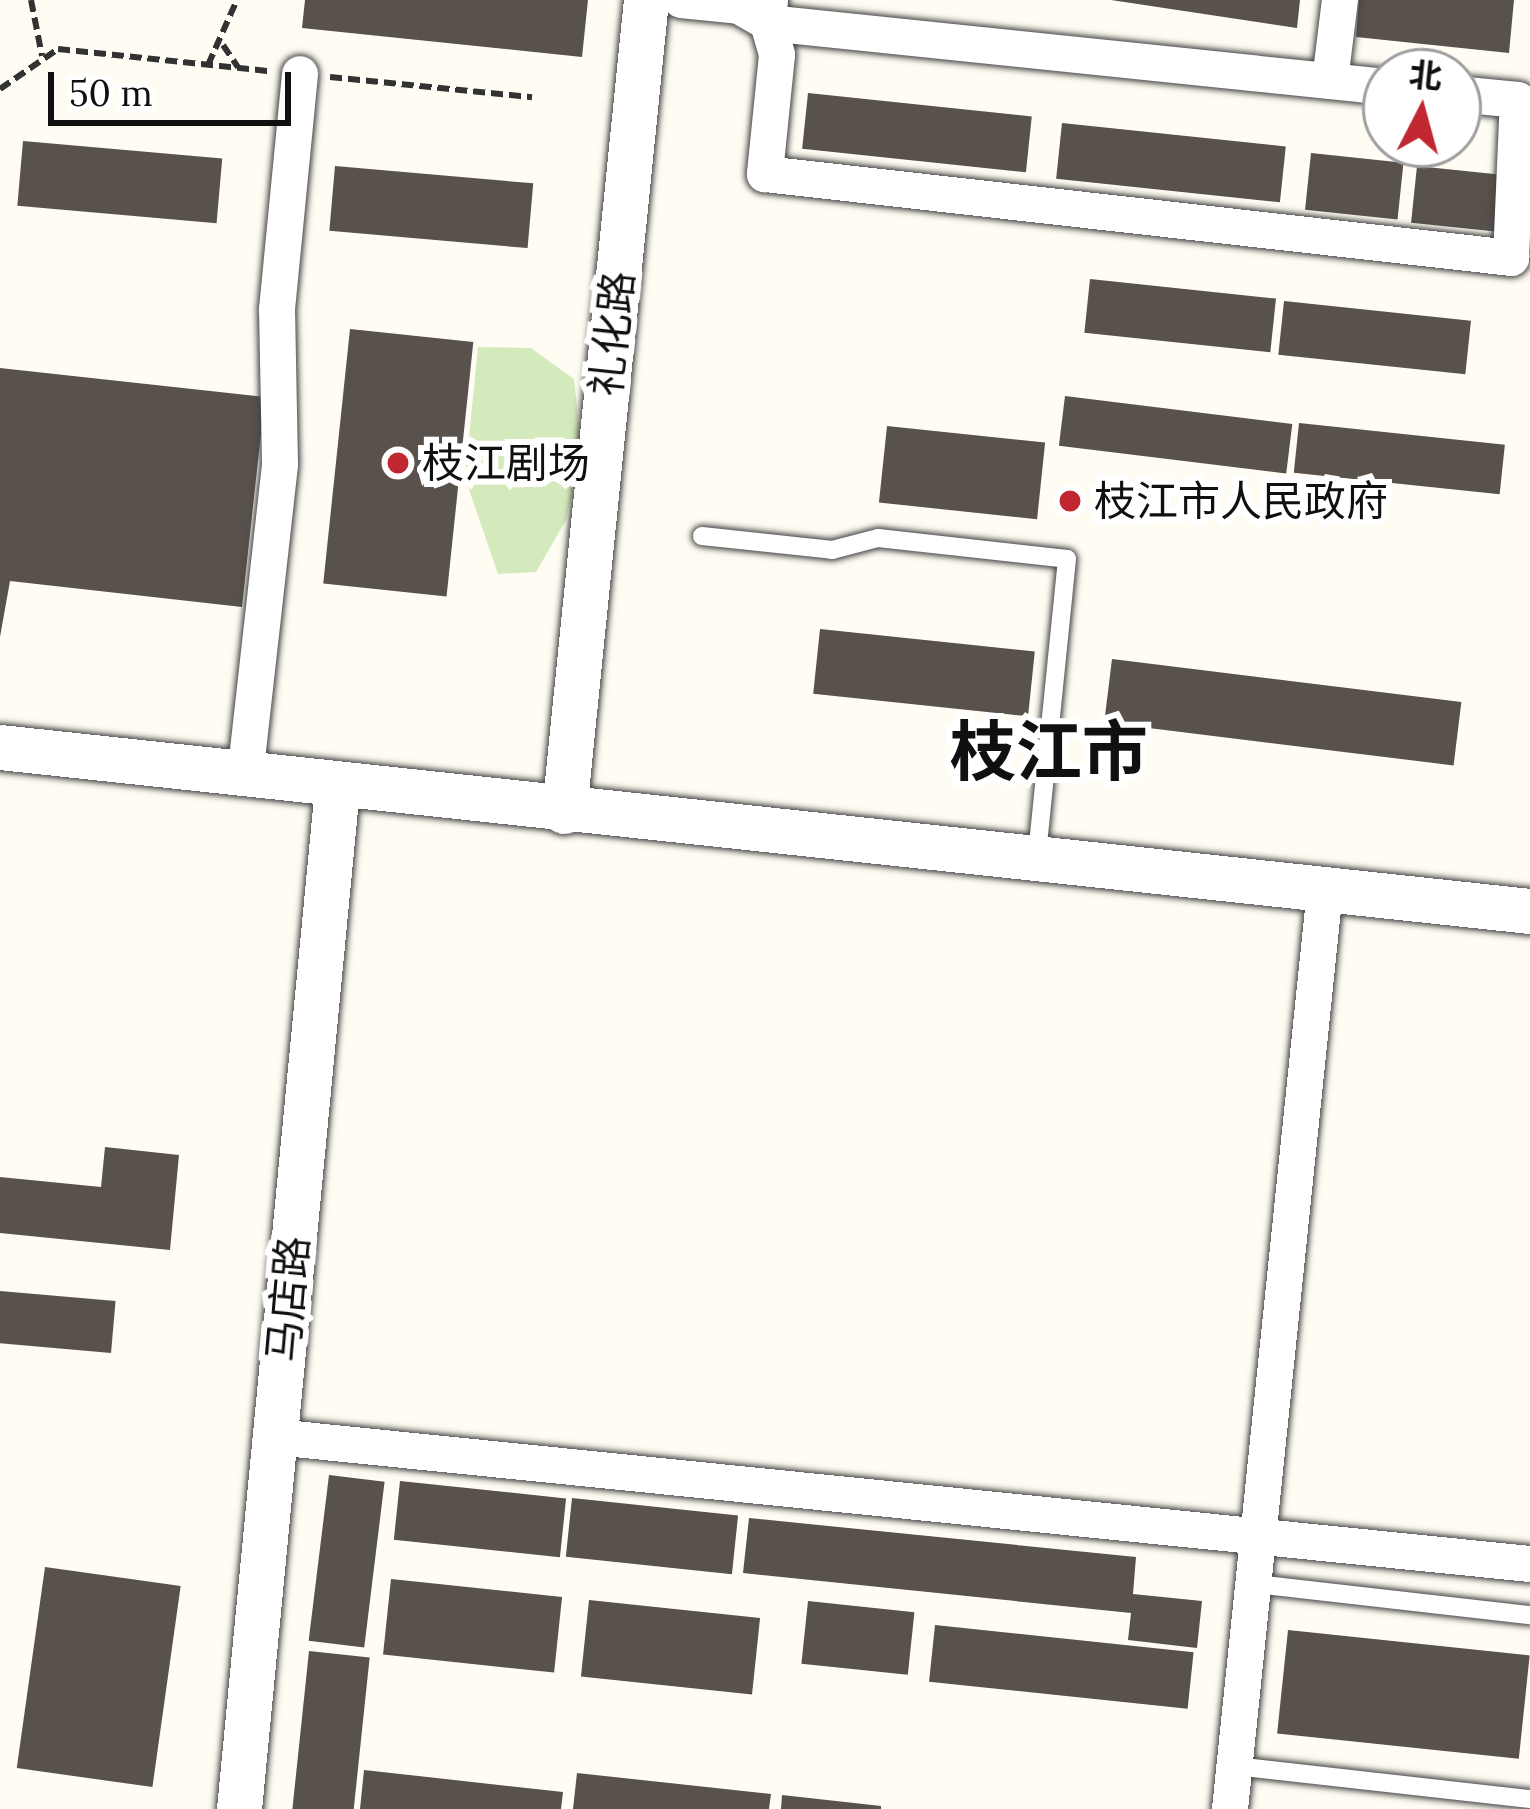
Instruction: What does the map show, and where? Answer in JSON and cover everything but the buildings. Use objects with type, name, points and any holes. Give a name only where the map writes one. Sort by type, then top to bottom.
[{"type":"street","name":"礼化路","points":[[564,811],[646,0]]},
{"type":"street","points":[[681,0],[1362,84]]},
{"type":"street","points":[[1330,81],[1340,0]]},
{"type":"street","points":[[769,11],[777,56],[765,174],[1511,258],[1527,126],[1518,100],[1482,96]]},
{"type":"street","points":[[244,777],[280,464],[278,309],[300,74]]},
{"type":"street","points":[[0,747],[337,788],[1530,911]]},
{"type":"street","name":"马店路","points":[[239,1809],[337,788]]},
{"type":"street","points":[[1230,1809],[1262,1536],[1325,890]]},
{"type":"street","points":[[275,1437],[1530,1564]]},
{"type":"lane","points":[[702,536],[832,550],[878,538],[1067,559],[1037,860]]},
{"type":"lane","points":[[1256,1584],[1530,1616]]},
{"type":"lane","points":[[1235,1766],[1530,1798]]},
{"type":"path","points":[[31,0],[42,56]]},
{"type":"path","points":[[208,64],[224,45],[237,0]]},
{"type":"path","points":[[224,45],[239,68]]},
{"type":"path","points":[[0,89],[42,56],[208,64],[532,97]]},
{"type":"green space","points":[[478,347],[531,348],[574,379],[582,453],[566,520],[536,572],[498,574],[465,478]]},
{"type":"place","name":"枝江剧场","points":[[398,463]]},
{"type":"place","name":"枝江市人民政府","points":[[1070,501]]},
{"type":"district","name":"枝江市","points":[[1049,752]]}]
